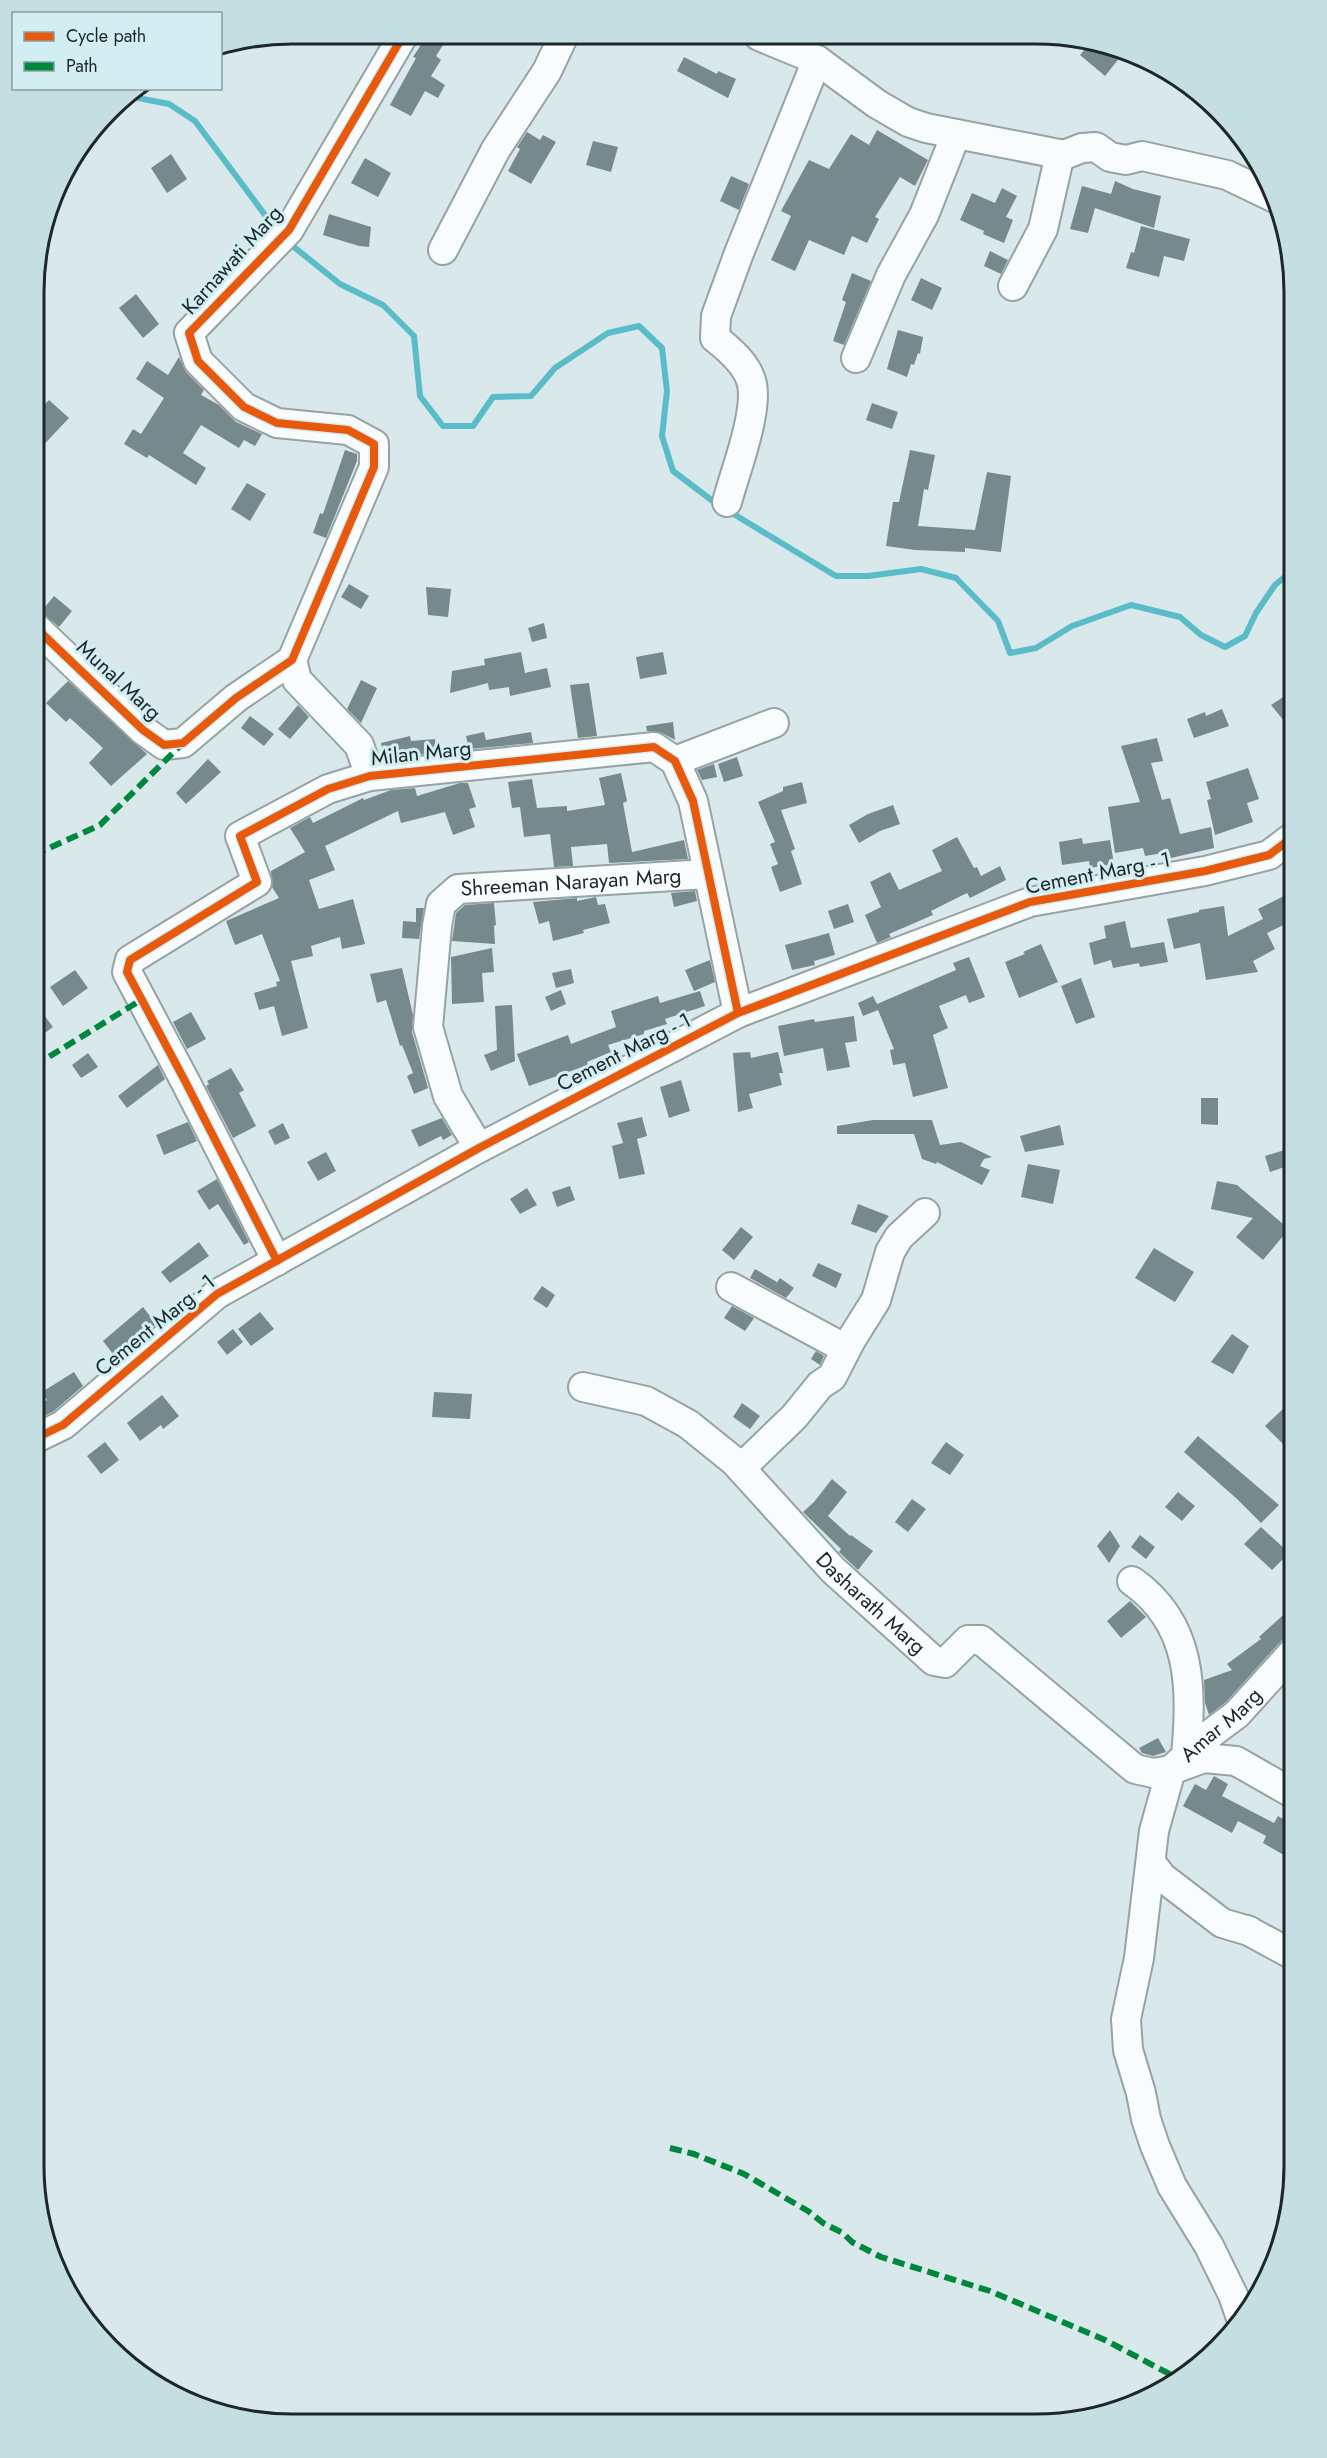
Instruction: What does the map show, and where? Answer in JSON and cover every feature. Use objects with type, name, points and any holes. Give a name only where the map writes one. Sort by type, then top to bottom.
[{"type":"street","name":"Karnawati Marg","points":[[292,660],[374,467],[374,444],[348,430],[277,423],[244,407],[198,361],[189,333],[289,230],[398,44]]},
{"type":"street","points":[[443,250],[496,149],[547,71],[560,44]]},
{"type":"street","points":[[778,44],[817,60],[877,104],[908,122],[926,128],[1060,154],[1095,147],[1110,157],[1126,160],[1142,156],[1227,176],[1263,192]]},
{"type":"street","points":[[727,502],[753,407],[752,383],[735,354],[715,338],[716,316],[817,60]]},
{"type":"street","points":[[856,358],[891,275],[924,215],[956,134]]},
{"type":"street","points":[[1013,286],[1042,230],[1060,154]]},
{"type":"street","name":"Munal Marg","points":[[44,636],[143,730],[164,745],[183,743],[236,698],[292,660]]},
{"type":"street","points":[[292,660],[297,680],[359,745],[370,776]]},
{"type":"street","points":[[738,1013],[693,801],[675,761],[774,723]]},
{"type":"street","name":"Milan Marg","points":[[277,1261],[127,972],[130,960],[257,882],[240,836],[328,789],[370,776],[654,747],[675,761]]},
{"type":"street","name":"Cement Marg - 1","points":[[44,1434],[63,1425],[217,1294],[478,1148],[738,1013],[1030,902],[1205,871],[1269,855],[1284,844]]},
{"type":"street","name":"Shreeman Narayan Marg","points":[[478,1148],[448,1096],[428,1027],[441,904],[458,889],[708,874]]},
{"type":"street","points":[[741,1468],[794,1417],[820,1385],[832,1377],[876,1300],[890,1252],[899,1238],[926,1213]]},
{"type":"street","points":[[731,1287],[846,1349]]},
{"type":"street","name":"Dasharath Marg","points":[[583,1387],[646,1401],[688,1424],[741,1468],[833,1570],[934,1661],[945,1663],[968,1640],[981,1640],[1135,1769],[1153,1773],[1179,1763],[1204,1758],[1236,1761],[1284,1788]]},
{"type":"street","points":[[1132,1581],[1147,1592],[1170,1621],[1182,1643],[1187,1678],[1189,1722],[1179,1763],[1155,1831],[1139,1958],[1126,2019],[1128,2050],[1146,2119],[1162,2164],[1182,2204],[1209,2246],[1238,2309]]},
{"type":"street","name":"Amar Marg","points":[[1179,1763],[1209,1735],[1237,1714],[1284,1662]]},
{"type":"street","points":[[1152,1864],[1162,1877],[1222,1923],[1248,1931],[1284,1950]]},
{"type":"building","points":[[421,44],[444,44],[436,56],[441,60],[431,76],[445,85],[438,98],[425,91],[411,116],[390,105],[416,58],[413,57]]},
{"type":"building","points":[[1085,48],[1119,58],[1105,76],[1080,55]]},
{"type":"building","points":[[684,57],[717,74],[718,71],[736,79],[728,98],[677,71]]},
{"type":"building","points":[[877,130],[928,160],[915,186],[900,177],[875,217],[879,219],[867,243],[852,236],[844,255],[809,240],[795,271],[771,260],[791,216],[781,211],[809,160],[829,169],[851,134],[869,145]]},
{"type":"building","points":[[527,132],[540,140],[543,135],[556,142],[531,184],[508,171],[520,149],[517,147]]},
{"type":"building","points":[[593,141],[618,147],[611,172],[586,165]]},
{"type":"building","points":[[171,154],[187,179],[167,193],[151,168]]},
{"type":"building","points":[[365,158],[391,173],[378,197],[351,183]]},
{"type":"building","points":[[731,176],[749,184],[739,210],[720,201]]},
{"type":"building","points":[[1115,181],[1133,189],[1161,196],[1154,228],[1095,208],[1088,233],[1070,229],[1082,186],[1111,194]]},
{"type":"building","points":[[1002,188],[1017,196],[1006,217],[1013,220],[1004,243],[960,220],[972,193],[995,203]]},
{"type":"building","points":[[329,214],[371,227],[369,247],[323,235]]},
{"type":"building","points":[[1141,226],[1190,239],[1184,261],[1164,256],[1159,277],[1126,268],[1131,252],[1134,253]]},
{"type":"building","points":[[990,251],[1008,260],[1001,274],[984,266]]},
{"type":"building","points":[[852,273],[871,281],[844,345],[833,341],[846,302],[842,300]]},
{"type":"building","points":[[921,278],[942,288],[932,310],[911,300]]},
{"type":"building","points":[[136,294],[159,324],[143,338],[119,308]]},
{"type":"building","points":[[898,330],[923,337],[920,354],[918,353],[914,365],[911,364],[907,377],[887,369]]},
{"type":"building","points":[[179,357],[186,372],[204,390],[201,395],[219,405],[236,422],[262,434],[255,446],[244,440],[239,448],[201,425],[183,453],[206,468],[196,485],[149,455],[147,458],[124,444],[133,429],[141,434],[164,398],[136,379],[147,361],[168,375]]},
{"type":"building","points":[[49,400],[69,418],[44,444],[44,405]]},
{"type":"building","points":[[872,403],[898,412],[892,429],[866,420]]},
{"type":"building","points":[[345,450],[357,454],[357,461],[326,538],[313,533],[320,513],[323,514]]},
{"type":"building","points":[[910,450],[935,455],[928,490],[924,489],[918,526],[975,530],[987,472],[1011,476],[1001,552],[965,548],[965,552],[915,550],[886,546],[893,502],[899,502]]},
{"type":"building","points":[[247,483],[266,494],[250,521],[231,509]]},
{"type":"building","points":[[349,584],[369,596],[361,609],[341,597]]},
{"type":"building","points":[[426,587],[451,589],[448,617],[428,615]]},
{"type":"building","points":[[54,596],[72,611],[59,627],[44,614],[44,608]]},
{"type":"building","points":[[544,623],[547,638],[532,642],[528,628]]},
{"type":"building","points":[[521,652],[525,673],[547,668],[551,687],[510,696],[509,687],[489,690],[488,683],[450,693],[452,671],[485,665],[484,659]]},
{"type":"building","points":[[663,652],[667,674],[640,679],[636,657]]},
{"type":"building","points":[[361,680],[377,688],[361,723],[347,709]]},
{"type":"building","points":[[68,681],[147,754],[111,786],[89,763],[103,748],[70,718],[66,722],[46,703]]},
{"type":"building","points":[[589,683],[597,736],[578,738],[570,685]]},
{"type":"building","points":[[1284,697],[1284,721],[1271,705]]},
{"type":"building","points":[[298,705],[309,717],[290,739],[278,729]]},
{"type":"building","points":[[1222,709],[1229,726],[1194,738],[1187,719],[1205,712],[1206,716]]},
{"type":"building","points":[[250,716],[274,734],[264,746],[241,728]]},
{"type":"building","points":[[673,722],[675,740],[662,733],[647,731],[646,726]]},
{"type":"building","points":[[484,732],[486,740],[531,732],[533,743],[469,749],[466,736]]},
{"type":"building","points":[[410,736],[411,741],[435,739],[436,753],[384,758],[381,743]]},
{"type":"building","points":[[1157,738],[1163,761],[1151,763],[1162,800],[1170,798],[1180,834],[1211,827],[1214,848],[1171,858],[1169,852],[1145,856],[1143,848],[1115,853],[1108,807],[1140,802],[1121,746]]},
{"type":"building","points":[[737,757],[743,776],[724,782],[718,764]]},
{"type":"building","points":[[208,759],[221,772],[186,804],[176,793]]},
{"type":"building","points":[[714,764],[717,777],[702,780],[697,770]]},
{"type":"building","points":[[1248,768],[1259,799],[1247,803],[1253,822],[1215,835],[1207,800],[1211,799],[1206,782]]},
{"type":"building","points":[[621,773],[627,801],[623,803],[632,852],[684,840],[688,859],[609,863],[607,844],[571,847],[573,866],[554,867],[550,834],[524,837],[520,807],[512,808],[508,782],[532,779],[537,808],[567,806],[567,811],[605,805],[599,778]]},
{"type":"building","points":[[802,782],[807,803],[781,810],[795,849],[791,851],[802,884],[780,892],[771,867],[778,864],[770,844],[775,842],[758,802],[783,791],[783,787]]},
{"type":"building","points":[[460,783],[468,783],[476,807],[469,809],[475,827],[453,835],[445,812],[401,823],[398,811],[325,846],[335,870],[309,880],[319,909],[353,899],[365,944],[342,949],[340,937],[311,946],[313,956],[291,961],[308,1028],[282,1036],[274,1006],[259,1010],[254,993],[277,986],[276,982],[280,981],[262,934],[235,945],[226,921],[279,898],[272,887],[271,871],[305,852],[290,828],[310,817],[313,823],[363,798],[364,800],[391,790],[415,788],[417,796]]},
{"type":"building","points":[[893,805],[900,824],[880,831],[859,843],[849,825],[868,814]]},
{"type":"building","points":[[957,837],[981,876],[1000,866],[1006,880],[970,898],[967,893],[931,911],[933,915],[889,934],[891,937],[877,943],[865,915],[881,907],[870,882],[890,872],[899,890],[942,871],[932,850]]},
{"type":"building","points":[[1082,838],[1083,844],[1110,840],[1114,864],[1090,868],[1089,861],[1062,865],[1059,842]]},
{"type":"building","points":[[695,891],[697,901],[674,907],[671,893]]},
{"type":"building","points":[[1284,896],[1284,925],[1267,933],[1275,949],[1253,961],[1258,972],[1206,980],[1200,943],[1174,949],[1167,919],[1224,906],[1228,936],[1263,919],[1258,909]]},
{"type":"building","points":[[596,897],[598,905],[605,904],[610,923],[553,941],[549,921],[539,924],[533,902],[577,898],[577,901]]},
{"type":"building","points":[[494,903],[495,944],[452,941],[456,913],[465,905]]},
{"type":"building","points":[[848,904],[854,922],[834,929],[828,911]]},
{"type":"building","points":[[416,908],[424,908],[419,939],[402,938],[403,921],[416,922]]},
{"type":"building","points":[[1125,921],[1131,948],[1164,942],[1168,962],[1140,967],[1139,963],[1113,968],[1111,960],[1094,965],[1089,943],[1106,938],[1104,926]]},
{"type":"building","points":[[829,933],[835,955],[814,961],[815,965],[792,970],[785,945]]},
{"type":"building","points":[[1041,944],[1058,982],[1019,998],[1005,962]]},
{"type":"building","points":[[492,948],[494,972],[482,973],[484,1002],[452,1004],[451,957]]},
{"type":"building","points":[[969,957],[985,997],[969,1003],[966,995],[939,1006],[948,1028],[933,1035],[948,1088],[913,1097],[905,1063],[893,1065],[890,1050],[894,1049],[878,1010],[863,1016],[858,1003],[873,996],[877,1004],[956,970],[953,963]]},
{"type":"building","points":[[710,960],[715,982],[694,991],[685,970]]},
{"type":"building","points":[[402,968],[413,1015],[412,1032],[428,1088],[414,1094],[407,1076],[413,1073],[402,1045],[400,1046],[386,1000],[377,1003],[370,974]]},
{"type":"building","points":[[571,969],[574,983],[556,988],[552,973]]},
{"type":"building","points":[[75,970],[88,988],[63,1006],[50,987]]},
{"type":"building","points":[[1081,978],[1095,1017],[1076,1024],[1061,986]]},
{"type":"building","points":[[561,990],[566,1004],[551,1011],[545,997]]},
{"type":"building","points":[[700,991],[705,1006],[665,1019],[667,1024],[644,1031],[644,1034],[608,1045],[611,1052],[587,1062],[588,1065],[529,1086],[517,1054],[568,1035],[571,1044],[616,1027],[611,1011],[658,996],[660,1003]]},
{"type":"building","points":[[512,1005],[515,1061],[491,1071],[484,1055],[497,1050],[495,1006]]},
{"type":"building","points":[[191,1012],[206,1039],[187,1049],[173,1022]]},
{"type":"building","points":[[44,1015],[53,1027],[44,1034]]},
{"type":"building","points":[[854,1016],[857,1041],[845,1043],[850,1067],[827,1071],[823,1048],[784,1056],[778,1026],[814,1019],[815,1022]]},
{"type":"building","points":[[750,1052],[751,1058],[778,1052],[783,1073],[779,1073],[782,1085],[749,1094],[753,1108],[738,1112],[733,1053]]},
{"type":"building","points":[[88,1053],[98,1067],[81,1078],[72,1065]]},
{"type":"building","points":[[158,1065],[165,1079],[127,1108],[118,1096]]},
{"type":"building","points":[[231,1068],[244,1090],[239,1093],[256,1126],[233,1138],[206,1086],[209,1084],[207,1081]]},
{"type":"building","points":[[681,1080],[690,1111],[669,1118],[660,1087]]},
{"type":"building","points":[[1201,1098],[1218,1098],[1218,1125],[1201,1124]]},
{"type":"building","points":[[642,1117],[647,1136],[637,1139],[645,1174],[619,1179],[612,1146],[623,1143],[617,1123]]},
{"type":"building","points":[[442,1118],[452,1135],[443,1140],[441,1136],[419,1147],[411,1130]]},
{"type":"building","points":[[873,1120],[932,1120],[940,1145],[961,1142],[992,1157],[984,1159],[980,1166],[990,1170],[982,1185],[937,1162],[936,1164],[922,1159],[914,1134],[837,1134],[837,1126]]},
{"type":"building","points":[[188,1122],[197,1141],[164,1155],[156,1135]]},
{"type":"building","points":[[283,1123],[290,1138],[275,1145],[268,1131]]},
{"type":"building","points":[[1060,1125],[1064,1145],[1025,1152],[1020,1136]]},
{"type":"building","points":[[1284,1150],[1284,1167],[1270,1172],[1265,1156]]},
{"type":"building","points":[[326,1152],[336,1171],[318,1181],[307,1162]]},
{"type":"building","points":[[1028,1164],[1060,1170],[1053,1204],[1021,1197]]},
{"type":"building","points":[[217,1179],[249,1242],[244,1245],[218,1204],[209,1210],[197,1191]]},
{"type":"building","points":[[1217,1181],[1237,1185],[1284,1225],[1284,1235],[1263,1260],[1236,1237],[1253,1218],[1211,1209]]},
{"type":"building","points":[[570,1186],[575,1200],[557,1207],[552,1192]]},
{"type":"building","points":[[527,1188],[537,1205],[520,1214],[510,1199]]},
{"type":"building","points":[[858,1204],[889,1216],[876,1233],[851,1224]]},
{"type":"building","points":[[741,1227],[753,1237],[734,1260],[722,1250]]},
{"type":"building","points":[[199,1242],[209,1256],[170,1283],[161,1272]]},
{"type":"building","points":[[1154,1248],[1194,1272],[1175,1302],[1135,1278]]},
{"type":"building","points":[[818,1263],[842,1274],[836,1288],[812,1276]]},
{"type":"building","points":[[755,1269],[777,1282],[773,1288],[780,1278],[794,1288],[786,1298],[750,1278]]},
{"type":"building","points":[[542,1286],[555,1295],[547,1308],[533,1299]]},
{"type":"building","points":[[732,1306],[754,1318],[745,1331],[724,1318]]},
{"type":"building","points":[[143,1307],[156,1324],[116,1358],[103,1341]]},
{"type":"building","points":[[260,1312],[274,1329],[251,1346],[238,1329]]},
{"type":"building","points":[[233,1329],[243,1342],[227,1355],[217,1342]]},
{"type":"building","points":[[1232,1334],[1249,1346],[1233,1374],[1211,1362]]},
{"type":"building","points":[[816,1351],[824,1356],[820,1365],[811,1359]]},
{"type":"building","points":[[74,1372],[83,1386],[54,1411],[44,1416],[44,1402],[47,1400],[44,1391]]},
{"type":"building","points":[[434,1392],[472,1394],[470,1419],[432,1417]]},
{"type":"building","points":[[162,1395],[179,1416],[163,1429],[161,1425],[140,1441],[127,1423]]},
{"type":"building","points":[[742,1403],[760,1416],[750,1429],[733,1417]]},
{"type":"building","points":[[1284,1408],[1284,1445],[1265,1426]]},
{"type":"building","points":[[1198,1436],[1279,1505],[1261,1523],[1184,1452]]},
{"type":"building","points":[[105,1442],[119,1460],[101,1474],[87,1456]]},
{"type":"building","points":[[946,1442],[964,1455],[950,1475],[931,1463]]},
{"type":"building","points":[[832,1479],[847,1492],[828,1516],[850,1536],[873,1551],[858,1570],[839,1552],[841,1549],[803,1512]]},
{"type":"building","points":[[1178,1492],[1195,1506],[1182,1521],[1165,1507]]},
{"type":"building","points":[[912,1499],[926,1509],[908,1532],[895,1522]]},
{"type":"building","points":[[1261,1527],[1284,1548],[1284,1558],[1272,1570],[1244,1544]]},
{"type":"building","points":[[1110,1530],[1120,1546],[1109,1563],[1097,1546]]},
{"type":"building","points":[[1140,1535],[1155,1547],[1146,1559],[1131,1547]]},
{"type":"building","points":[[1130,1601],[1146,1617],[1121,1638],[1107,1621]]},
{"type":"building","points":[[1284,1614],[1284,1639],[1226,1702],[1209,1715],[1205,1703],[1204,1680],[1232,1670],[1227,1664],[1261,1639],[1259,1637]]},
{"type":"building","points":[[1158,1738],[1166,1752],[1153,1756],[1142,1753],[1139,1748]]},
{"type":"building","points":[[1214,1776],[1228,1784],[1222,1796],[1274,1823],[1278,1816],[1284,1819],[1284,1855],[1263,1843],[1266,1836],[1238,1821],[1232,1833],[1183,1806],[1195,1784],[1206,1790]]},
{"type":"waterway","points":[[137,98],[169,104],[195,121],[277,231]]},
{"type":"waterway","points":[[289,243],[340,284],[383,305],[414,336],[420,396],[443,426],[473,426],[493,397],[531,396],[555,368],[608,333],[639,326],[662,348],[667,391],[662,436],[673,471],[718,505]]},
{"type":"waterway","points":[[727,510],[836,576],[868,576],[921,569],[956,578],[998,621],[1010,653],[1036,648],[1072,626],[1131,605],[1180,617],[1201,635],[1225,647],[1245,636],[1256,613],[1275,585],[1284,577]]},
{"type":"marked path","points":[[44,850],[100,825],[183,743]]},
{"type":"marked path","points":[[44,1060],[141,1000]]},
{"type":"marked path","points":[[670,2148],[694,2154],[744,2174],[843,2233],[852,2242],[881,2257],[990,2291],[1105,2340],[1170,2374]]},
{"type":"cycle path","points":[[44,636],[143,730],[164,745],[183,743],[236,698],[292,660],[374,467],[374,444],[348,430],[277,423],[244,407],[198,361],[189,333],[289,230],[398,44]]},
{"type":"cycle path","points":[[277,1261],[127,972],[130,960],[257,882],[240,836],[328,789],[370,776],[654,747],[675,761],[693,801],[738,1013]]},
{"type":"cycle path","points":[[44,1434],[63,1425],[217,1294],[479,1148],[738,1013],[1030,902],[1205,871],[1269,855],[1284,844]]}]
